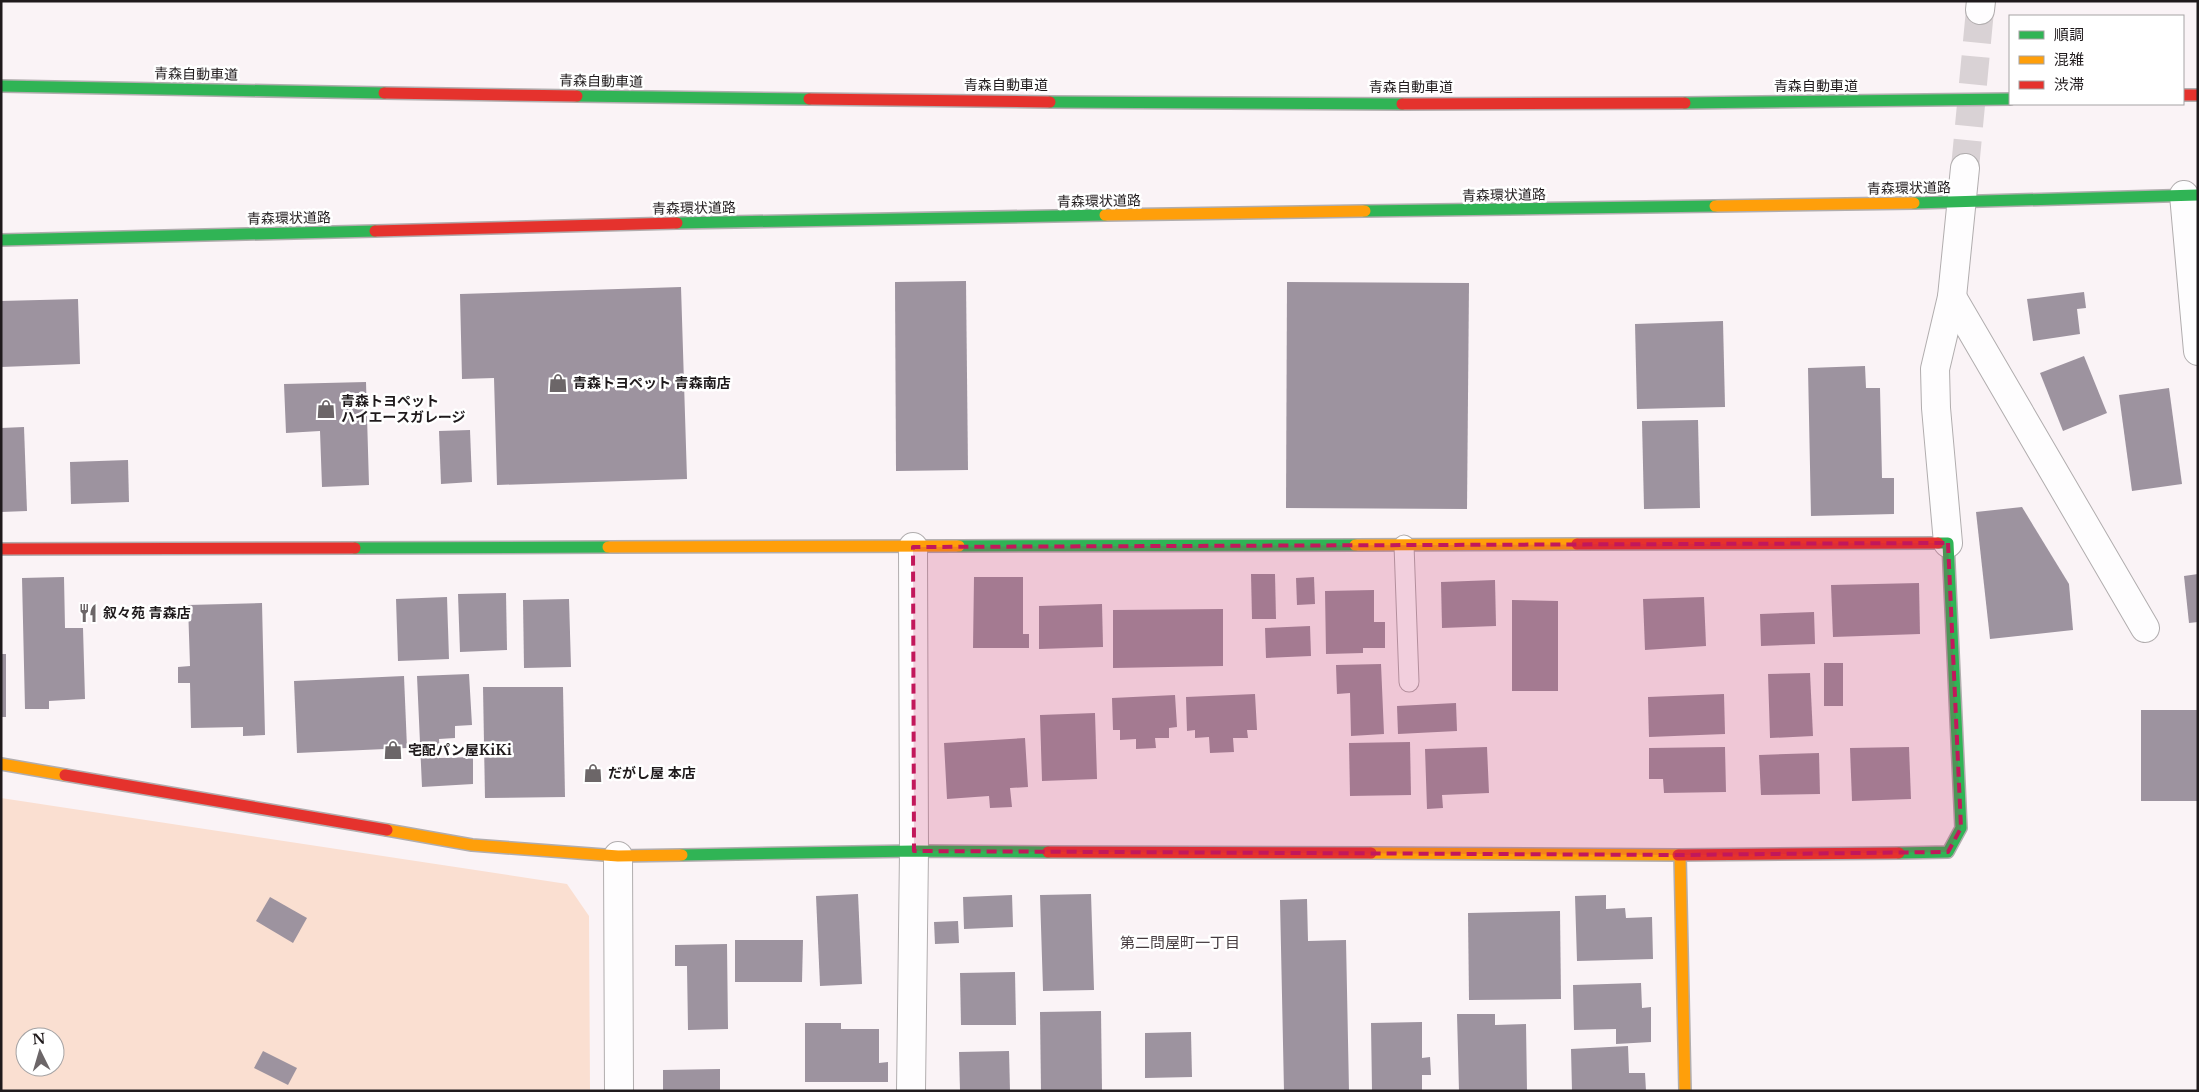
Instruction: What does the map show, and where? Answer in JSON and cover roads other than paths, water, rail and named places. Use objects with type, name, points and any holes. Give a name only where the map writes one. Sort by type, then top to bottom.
[{"type":"main road","name":"青森自動車道","points":[[1,86],[734,99],[1428,102],[2009,99]]},
{"type":"main road","points":[[2184,95],[2198,95]]},
{"type":"main road","name":"青森環状道路","points":[[1,240],[845,219],[1962,202],[2191,195]]},
{"type":"main road","points":[[1,550],[1948,543],[1961,828],[1948,852],[1680,855],[914,852],[618,856],[472,845],[1,764]]},
{"type":"main road","points":[[1680,855],[1685,1091]]},
{"type":"street","points":[[1948,543],[1936,408],[1935,369],[1952,297],[1965,168]]},
{"type":"street","points":[[2191,195],[2198,351]]},
{"type":"street","points":[[1952,297],[2145,628]]},
{"type":"street","points":[[911,1091],[914,852],[913,547]]},
{"type":"street","points":[[618,856],[619,1091]]},
{"type":"lane","points":[[1404,545],[1409,682]]},
{"type":"tunnel","points":[[1965,168],[1980,10]]},
{"type":"place","name":"青森トヨペット 青森南店","points":[[558,383]]},
{"type":"place","name":"青森トヨペット ハイエースガレージ","points":[[326,409]]},
{"type":"place","name":"叙々苑 青森店","points":[[88,613]]},
{"type":"place","name":"宅配パン屋KiKi","points":[[393,750]]},
{"type":"place","name":"だがし屋 本店","points":[[593,773]]},
{"type":"district","name":"第二問屋町一丁目","points":[[1180,942]]}]
